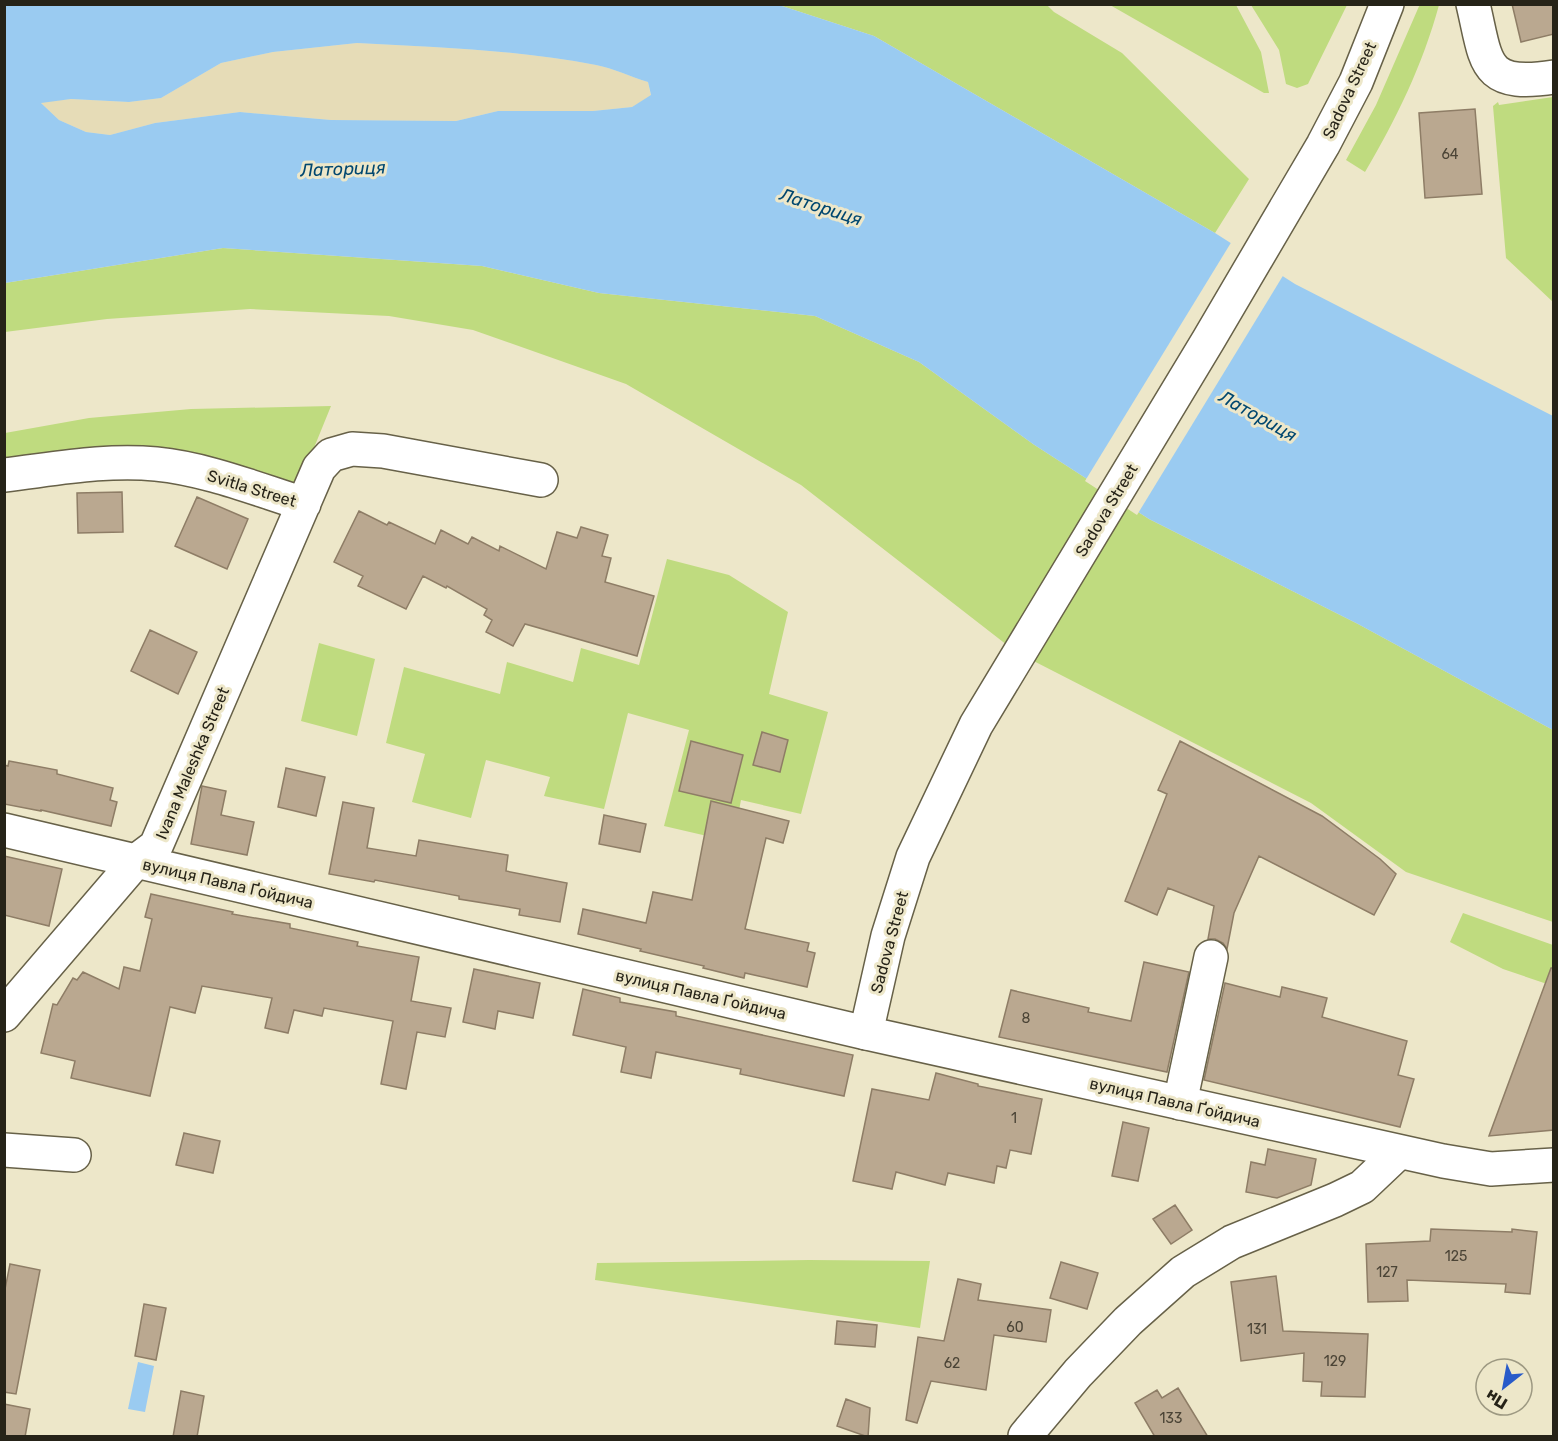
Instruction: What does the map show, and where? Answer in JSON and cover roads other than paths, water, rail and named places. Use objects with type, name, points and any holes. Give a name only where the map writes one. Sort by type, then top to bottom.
[{"type":"street","name":"Sadova Street","points":[[867,1033],[888,936],[913,856],[976,725],[1309,170],[1356,82],[1387,4]]},
{"type":"street","points":[[1473,4],[1486,58],[1496,74],[1512,80],[1538,80],[1554,77]]},
{"type":"street","name":"Svitla Street","points":[[4,474],[109,463],[156,464],[200,471],[304,504],[319,468],[331,455],[352,450],[382,451],[541,480]]},
{"type":"street","name":"Ivana Maleshka Street","points":[[4,1015],[136,861],[156,846],[304,504]]},
{"type":"street","name":"вулиця Павла Ґойдича","points":[[4,831],[867,1033],[1399,1152],[1491,1168],[1554,1165]]},
{"type":"street","points":[[1180,1103],[1211,957]]},
{"type":"street","points":[[4,1150],[74,1155]]},
{"type":"street","points":[[1025,1437],[1078,1373],[1128,1321],[1183,1272],[1232,1242],[1362,1187],[1399,1152]]},
{"type":"water","name":"Латориця","points":[[5,5],[779,5],[874,36],[1215,233],[1295,284],[1553,416],[1553,730],[1358,624],[1149,519],[1033,444],[919,362],[815,316],[599,293],[482,266],[223,248],[5,283]],"holes":[[[357,43],[507,53],[596,65],[648,82],[651,95],[632,107],[593,111],[498,111],[456,121],[331,120],[240,112],[155,123],[110,135],[86,132],[59,120],[41,103],[71,99],[129,102],[161,98],[221,63],[273,52]]]},
{"type":"water","points":[[138,1362],[154,1366],[145,1412],[128,1409]]}]
